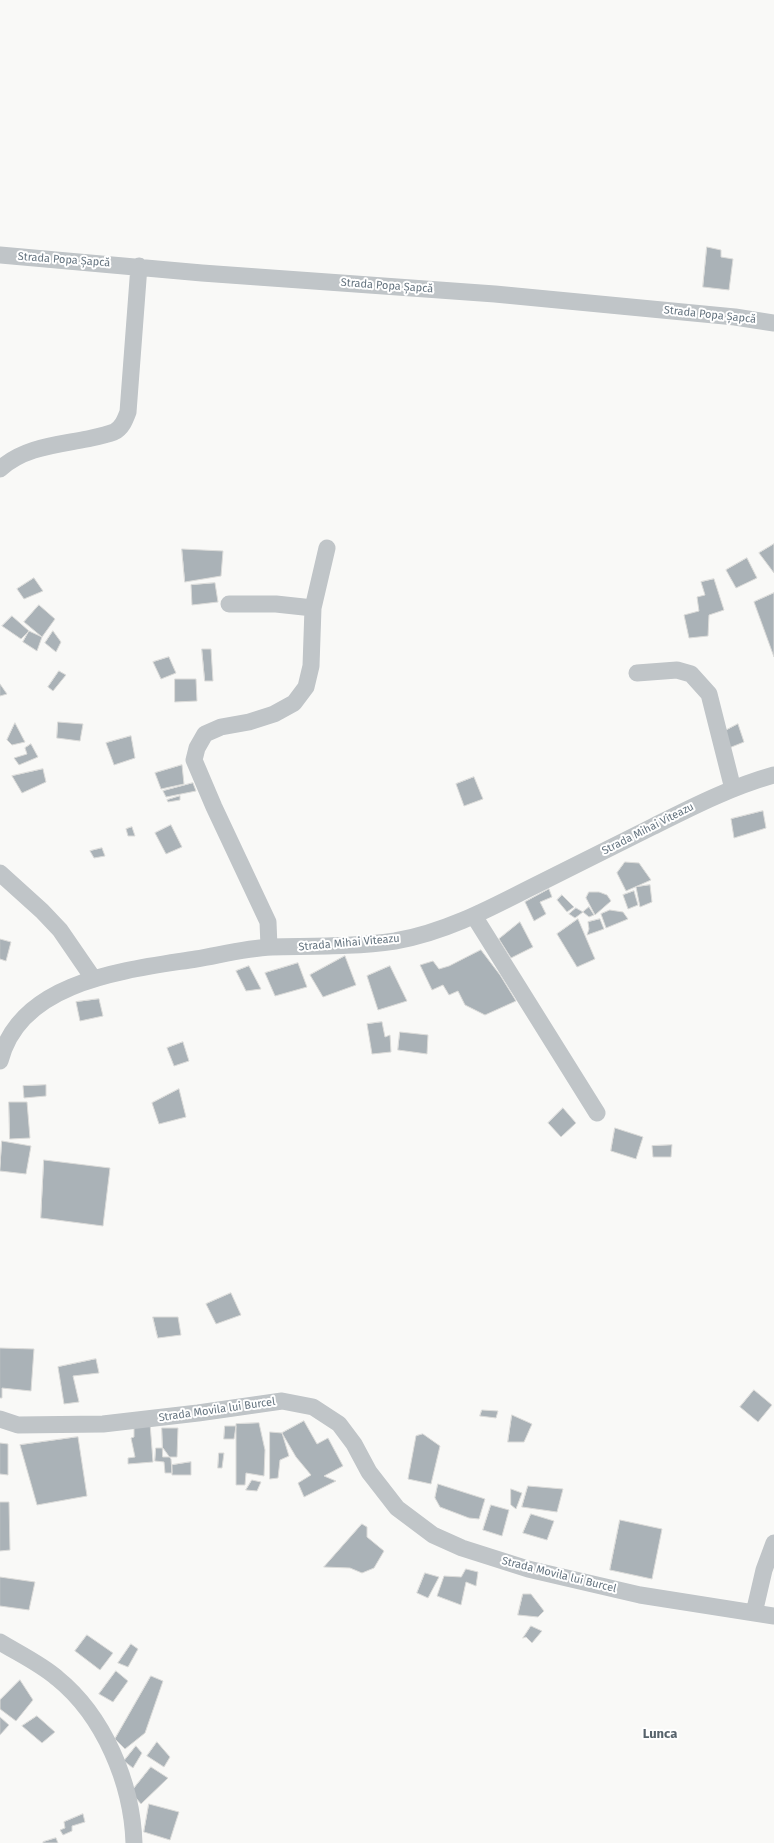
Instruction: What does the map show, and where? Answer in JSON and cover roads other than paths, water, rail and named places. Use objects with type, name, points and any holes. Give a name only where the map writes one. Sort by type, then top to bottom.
[{"type":"street","name":"Strada Popa Șapcă","points":[[0,255],[139,266],[202,273],[495,294],[735,317],[774,323]]},
{"type":"street","points":[[0,469],[33,449],[99,436],[115,431],[122,425],[128,412],[139,266]]},
{"type":"street","points":[[269,947],[268,922],[214,807],[194,760],[197,748],[205,734],[221,727],[249,722],[274,714],[294,703],[306,688],[311,666],[313,608],[327,548]]},
{"type":"street","points":[[229,604],[276,604],[313,608]]},
{"type":"street","points":[[637,673],[677,670],[692,674],[709,694],[733,789]]},
{"type":"street","name":"Strada Mihai Viteazu","points":[[0,1062],[3,1050],[19,1023],[51,996],[93,978],[144,967],[269,947],[320,947],[396,940],[448,926],[491,908],[698,804],[747,782],[774,775]]},
{"type":"street","points":[[0,873],[42,911],[60,930],[93,978]]},
{"type":"street","points":[[474,916],[597,1113]]},
{"type":"street","name":"Strada Movila lui Burcel","points":[[0,1419],[18,1425],[103,1424],[282,1401],[313,1407],[339,1424],[354,1444],[369,1472],[397,1508],[433,1535],[462,1548],[528,1569],[640,1594],[774,1616]]},
{"type":"street","points":[[0,1427],[18,1425]]},
{"type":"street","points":[[754,1613],[764,1570],[774,1543]]},
{"type":"street","points":[[0,1642],[57,1677],[84,1705],[102,1732],[118,1766],[128,1801],[134,1843]]},
{"type":"district","name":"Lunca","points":[[660,1734]]}]
